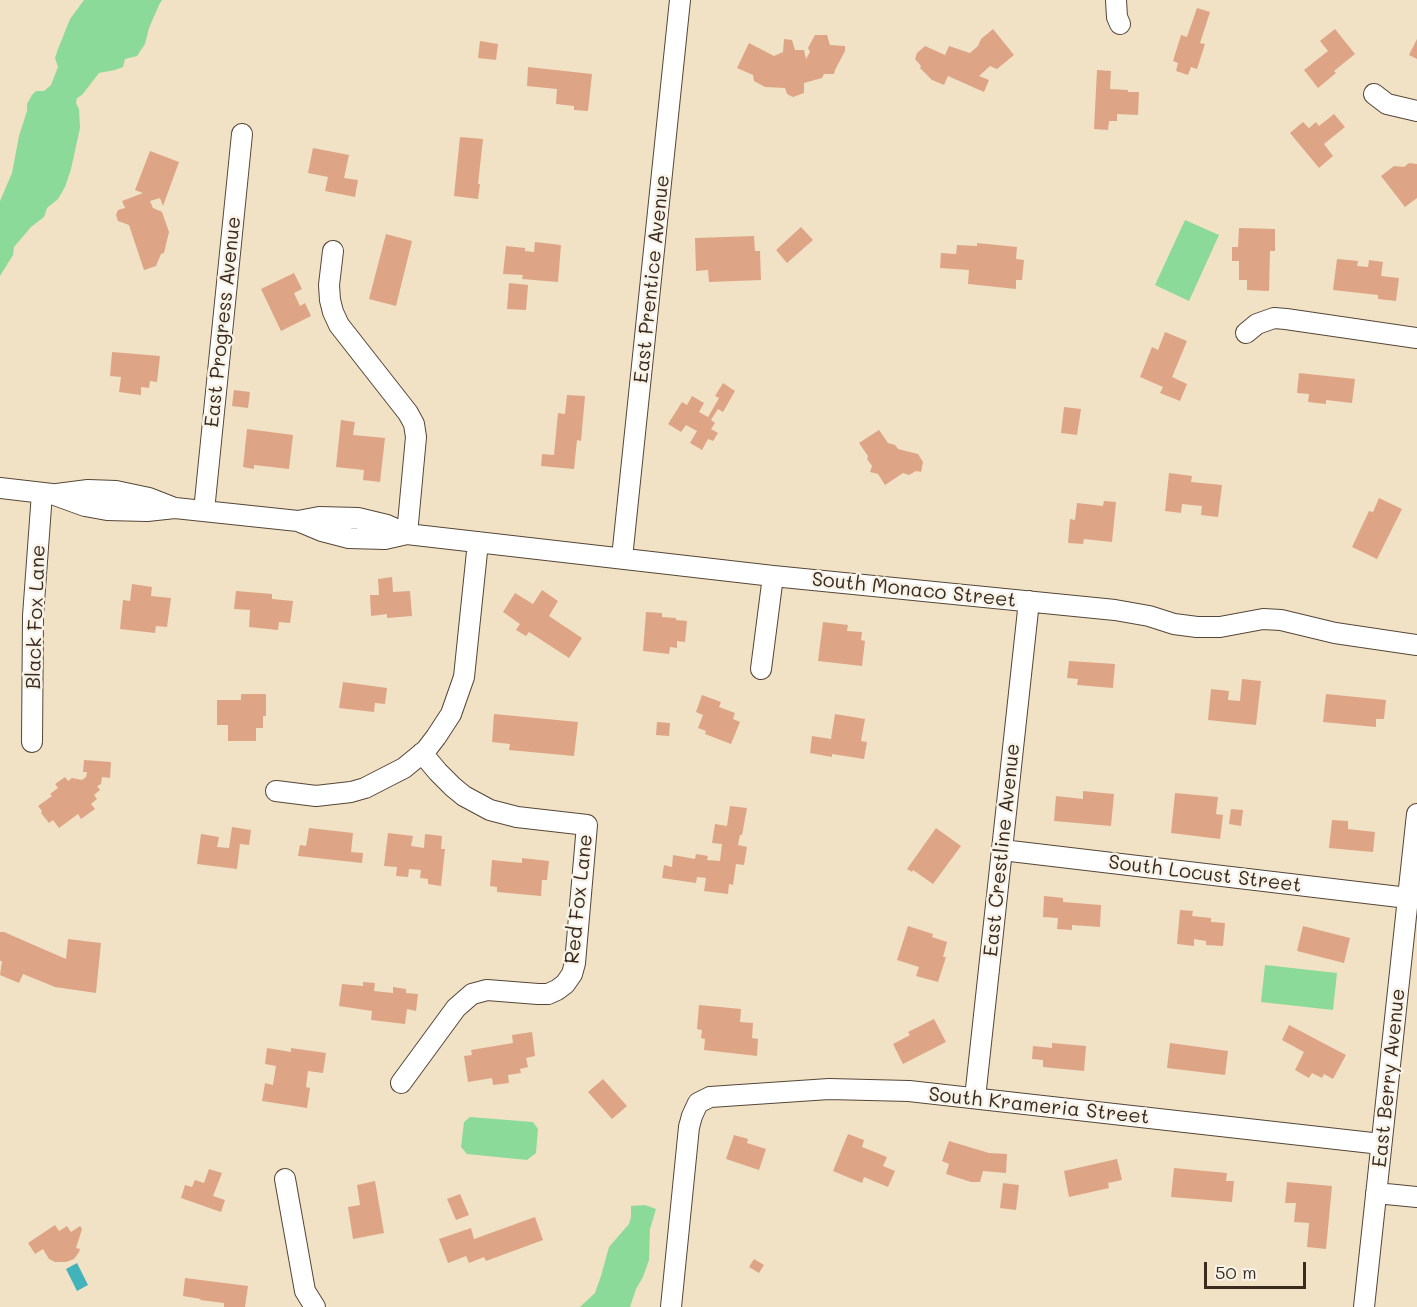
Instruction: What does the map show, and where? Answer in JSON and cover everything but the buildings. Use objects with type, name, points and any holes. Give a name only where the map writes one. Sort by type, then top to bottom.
[{"type":"street","name":"East Prentice Avenue","points":[[622,558],[680,0]]},
{"type":"street","points":[[1116,0],[1117,17],[1120,24]]},
{"type":"street","points":[[1374,94],[1387,104],[1417,111]]},
{"type":"street","name":"East Progress Avenue","points":[[204,511],[242,134]]},
{"type":"street","points":[[333,250],[329,285],[330,300],[339,326],[408,413],[414,424],[416,437],[408,534]]},
{"type":"street","points":[[1246,333],[1257,324],[1274,318],[1417,338]]},
{"type":"street","name":"South Monaco Street","points":[[0,488],[47,494],[88,490],[116,491],[149,498],[174,508],[298,521],[319,517],[358,518],[387,525],[408,534],[773,576],[1127,612],[1174,624],[1197,627],[1220,627],[1263,620],[1281,620],[1335,633],[1417,645]]},
{"type":"street","name":"Black Fox Lane","points":[[32,742],[33,616],[47,494]]},
{"type":"street","points":[[276,791],[315,796],[351,792],[379,782],[404,768],[436,737],[451,714],[464,677],[478,542]]},
{"type":"street","points":[[761,669],[773,576]]},
{"type":"street","name":"East Crestline Avenue","points":[[975,1098],[1029,601]]},
{"type":"street","name":"Red Fox Lane","points":[[401,1083],[456,1008],[472,994],[487,990],[538,994],[557,990],[565,984],[572,974],[575,963],[587,825],[518,817],[490,810],[464,796],[453,787],[422,753]]},
{"type":"street","name":"East Berry Avenue","points":[[1364,1307],[1417,814]]},
{"type":"street","name":"South Locust Street","points":[[1002,850],[1408,898]]},
{"type":"street","name":"South Krameria Street","points":[[671,1307],[689,1127],[698,1103],[710,1097],[829,1089],[909,1091],[1381,1144]]},
{"type":"street","points":[[285,1179],[305,1291],[315,1307]]},
{"type":"street","points":[[1376,1193],[1417,1197]]},
{"type":"green space","points":[[84,0],[162,0],[149,28],[145,44],[137,56],[125,59],[123,67],[99,73],[77,98],[80,128],[65,187],[58,199],[47,208],[44,217],[31,227],[14,247],[13,255],[0,276],[0,201],[12,173],[27,104],[36,91],[44,91],[51,85],[58,67],[55,58],[58,49],[70,19]]},
{"type":"green space","points":[[1185,220],[1219,235],[1189,301],[1155,285]]},
{"type":"green space","points":[[1265,965],[1337,973],[1333,1010],[1261,1002]]},
{"type":"green space","points":[[470,1117],[533,1122],[538,1129],[536,1153],[527,1160],[467,1154],[461,1147],[464,1122]]},
{"type":"green space","points":[[645,1205],[656,1209],[650,1229],[649,1260],[630,1307],[580,1307],[595,1293],[609,1247],[629,1224],[631,1206]]},
{"type":"water","points":[[77,1263],[88,1285],[77,1291],[66,1269]]}]
